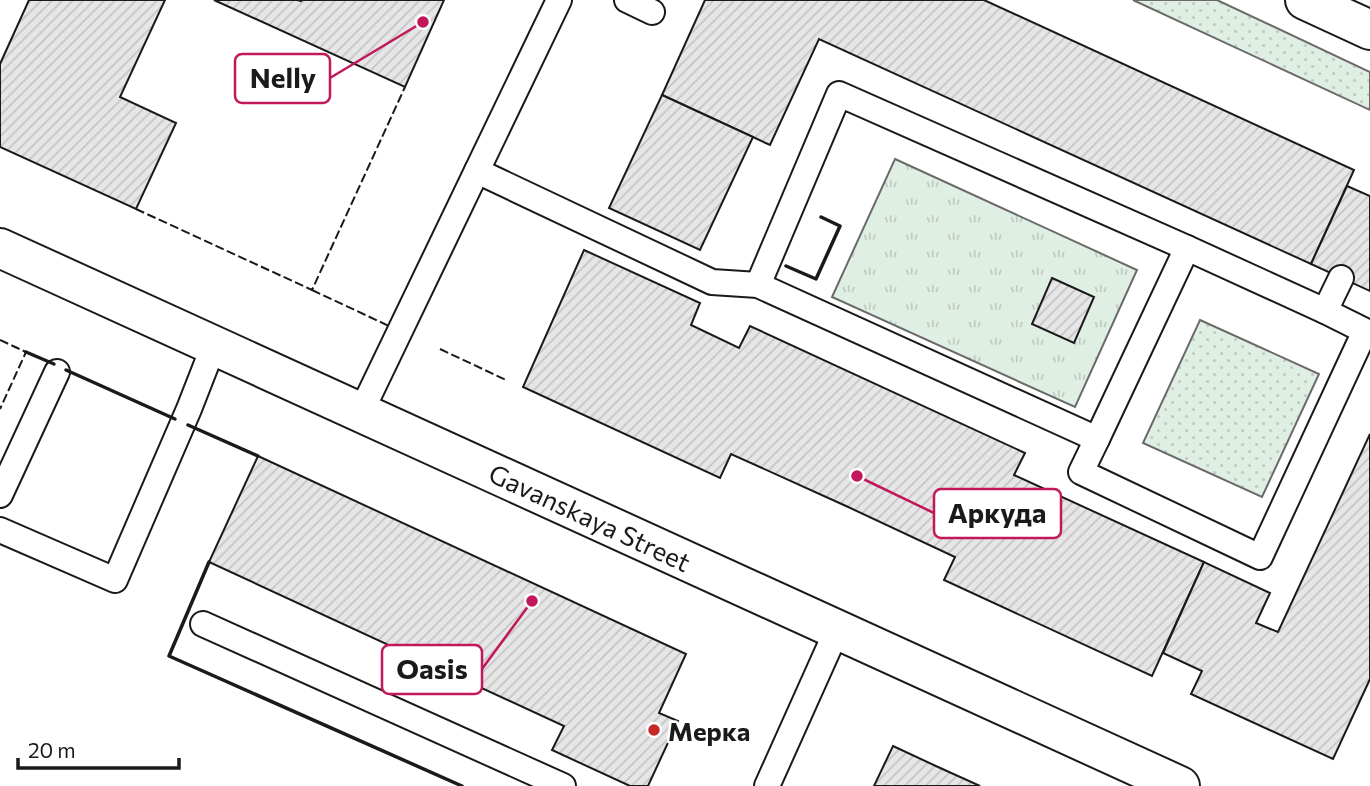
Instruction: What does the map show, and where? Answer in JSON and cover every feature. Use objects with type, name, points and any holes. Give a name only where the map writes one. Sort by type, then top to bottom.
[{"type":"street","points":[[1305,0],[1370,30]]},
{"type":"street","name":"Gavanskaya Street","points":[[0,248],[1180,786]]},
{"type":"lane","points":[[361,412],[559,0]]},
{"type":"lane","points":[[627,0],[652,12]]},
{"type":"lane","points":[[758,285],[839,94],[1187,248],[1365,331],[1260,557],[1081,472],[1187,248]]},
{"type":"lane","points":[[477,171],[712,282],[758,285],[1097,439]]},
{"type":"lane","points":[[1325,311],[1340,278]]},
{"type":"lane","points":[[0,530],[114,580],[214,345]]},
{"type":"lane","points":[[0,495],[57,372]]},
{"type":"lane","points":[[203,624],[510,775],[563,786]]},
{"type":"lane","points":[[767,786],[837,630]]},
{"type":"green space","points":[[1133,0],[1217,0],[1370,72],[1370,110]]},
{"type":"green space","points":[[895,159],[1137,270],[1075,407],[832,297]]},
{"type":"green space","points":[[1200,320],[1319,374],[1262,497],[1143,443]]},
{"type":"building","points":[[29,0],[165,0],[120,97],[176,123],[136,209],[0,147],[0,64]]},
{"type":"building","points":[[214,0],[301,1],[444,0],[405,87]]},
{"type":"building","points":[[705,0],[984,0],[1354,170],[1311,264],[819,39],[770,145],[662,95]]},
{"type":"building","points":[[662,95],[753,137],[700,250],[609,208]]},
{"type":"building","points":[[1347,186],[1370,196],[1370,291],[1311,264]]},
{"type":"building","points":[[584,250],[700,303],[691,325],[739,348],[750,326],[1025,453],[1014,475],[1204,562],[1152,676],[944,580],[955,557],[846,506],[731,454],[720,478],[523,387]]},
{"type":"building","points":[[1052,278],[1094,297],[1074,343],[1032,324]]},
{"type":"building","points":[[1370,434],[1370,679],[1333,759],[1191,694],[1202,671],[1163,653],[1204,562],[1270,593],[1256,623],[1278,632]]},
{"type":"building","points":[[258,456],[686,654],[659,713],[678,721],[648,786],[630,786],[552,750],[564,726],[209,562]]},
{"type":"building","points":[[893,746],[938,767],[980,786],[874,786]]},
{"type":"fence","points":[[136,209],[312,290],[405,87]]},
{"type":"fence","points":[[312,290],[389,326]]},
{"type":"fence","points":[[0,340],[26,352],[0,409]]},
{"type":"fence","points":[[440,349],[506,380]]},
{"type":"wall","points":[[786,266],[816,279],[840,226],[821,217]]},
{"type":"wall","points":[[26,352],[54,364]]},
{"type":"wall","points":[[66,370],[175,419]]},
{"type":"wall","points":[[188,425],[258,456]]},
{"type":"wall","points":[[209,562],[169,656],[462,786]]},
{"type":"place","name":"Nelly","points":[[423,22]]},
{"type":"place","name":"Аркуда","points":[[857,476]]},
{"type":"place","name":"Oasis","points":[[532,601]]},
{"type":"place","name":"Мерка","points":[[654,730]]}]
